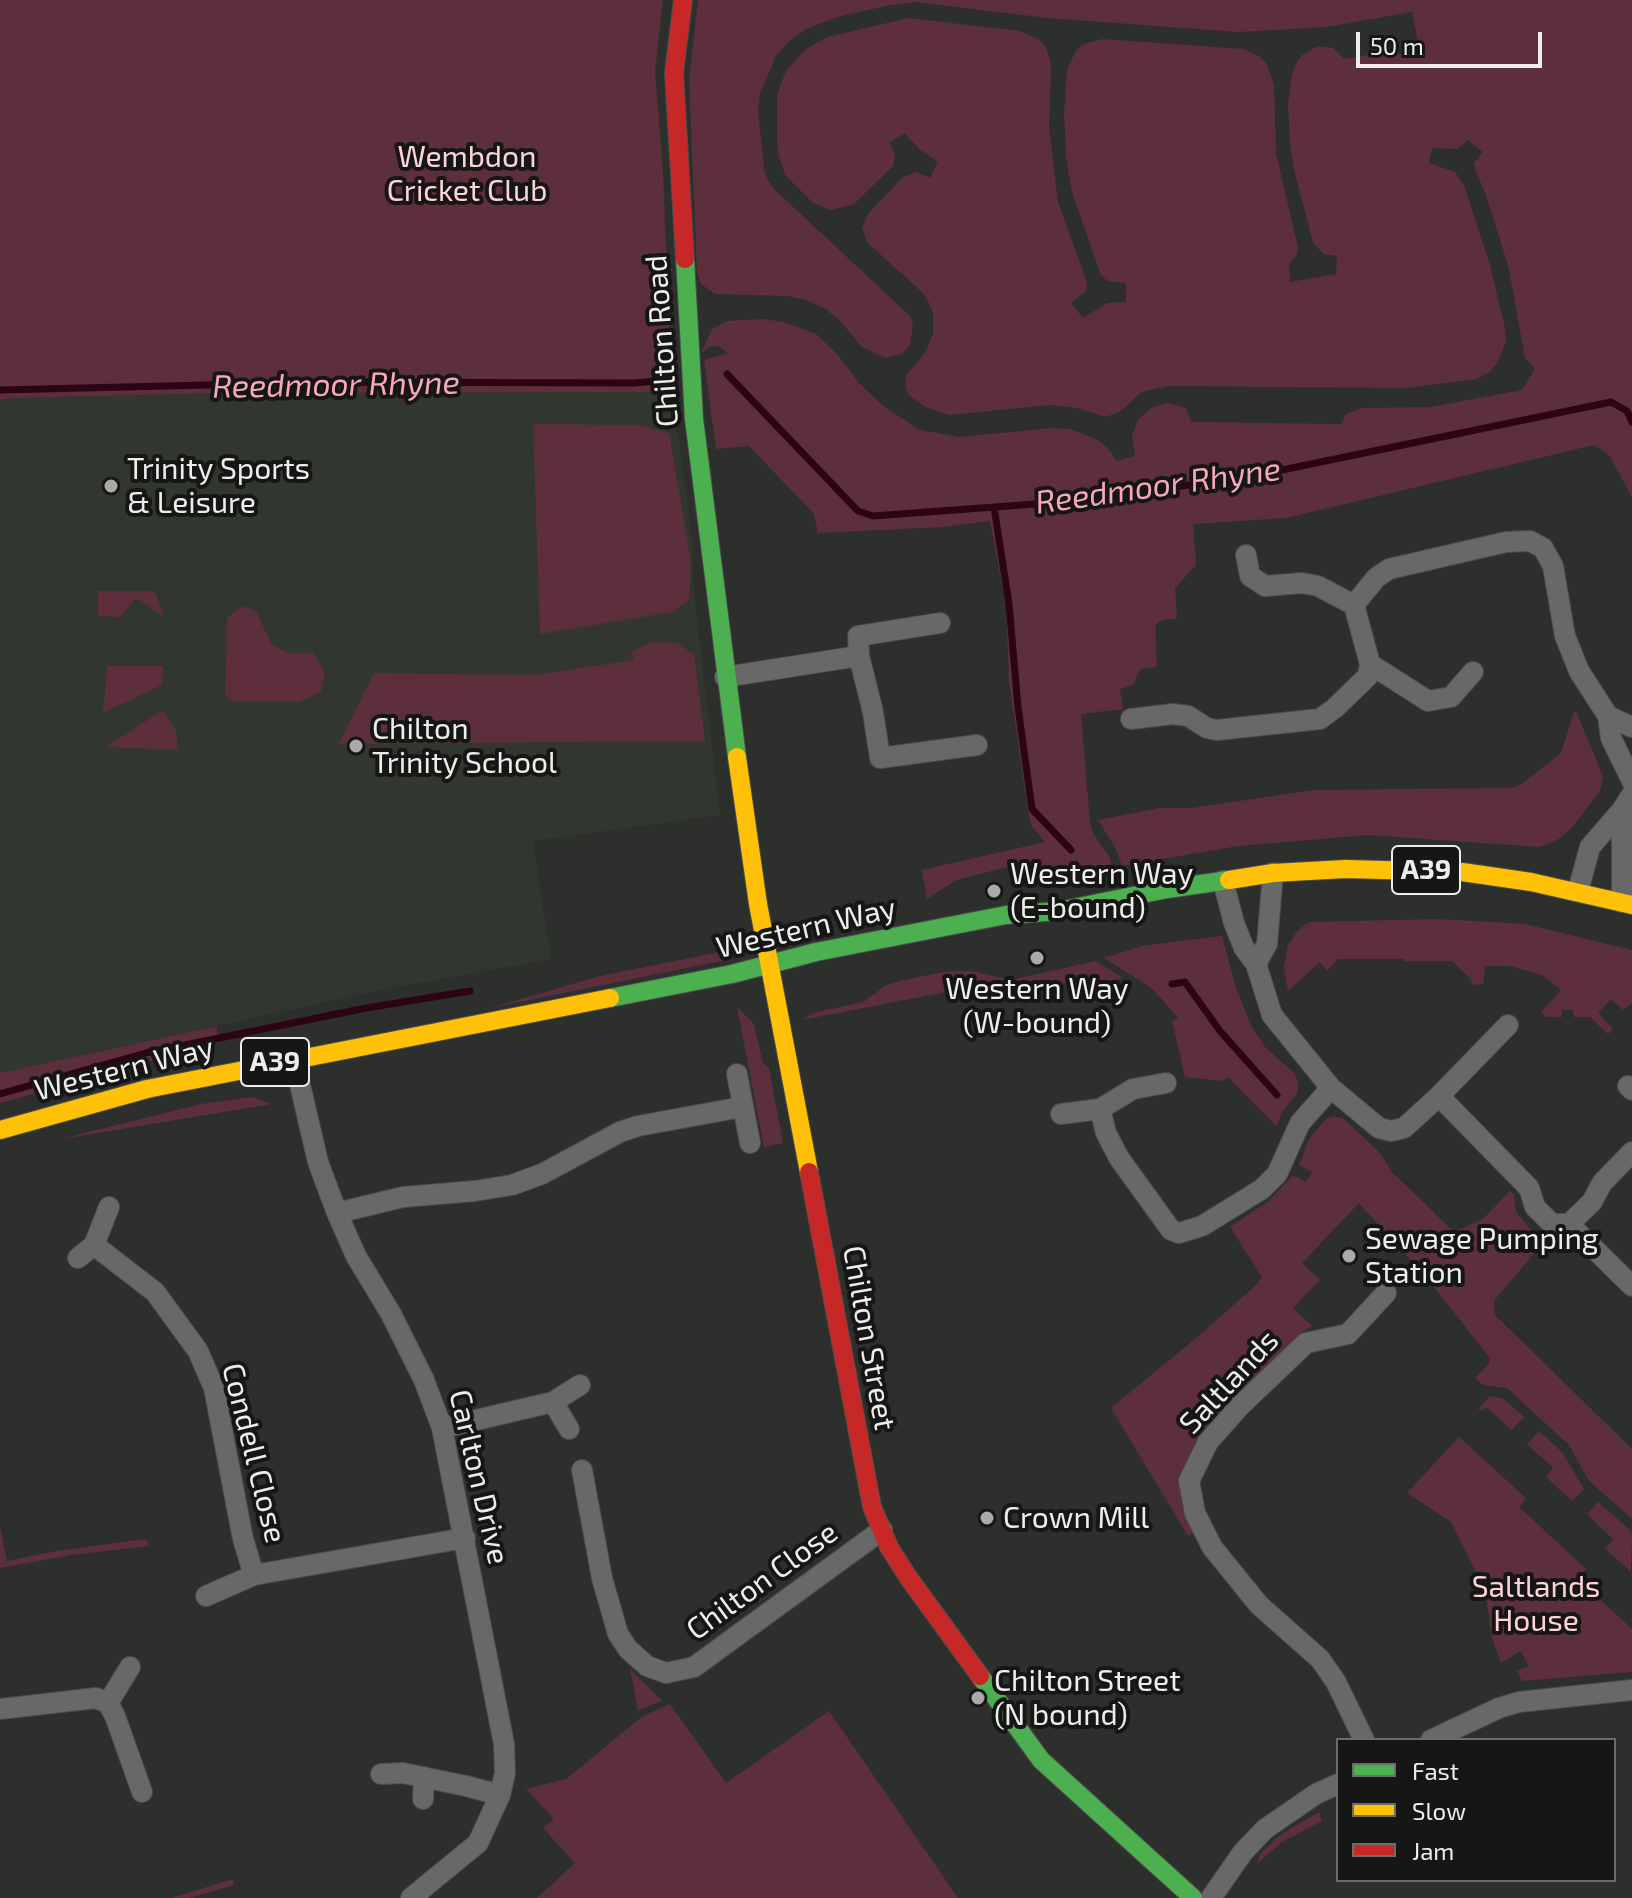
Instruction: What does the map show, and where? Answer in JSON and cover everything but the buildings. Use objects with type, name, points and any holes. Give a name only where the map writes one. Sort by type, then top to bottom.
[{"type":"street","name":"Chilton Road","points":[[683,0],[674,73],[694,419],[725,677]]},
{"type":"street","points":[[1354,605],[1376,578],[1389,569],[1506,542],[1530,541],[1543,548],[1553,566],[1565,636],[1579,671],[1608,716],[1611,738],[1632,781]]},
{"type":"street","points":[[1131,719],[1173,714],[1188,716],[1207,728],[1217,730],[1320,719],[1368,676],[1370,664],[1354,605],[1318,586],[1302,583],[1265,586],[1250,576],[1246,555]]},
{"type":"street","points":[[940,623],[858,636],[859,656],[873,712],[880,758],[977,745]]},
{"type":"street","points":[[725,677],[859,656]]},
{"type":"street","points":[[1370,664],[1428,701],[1451,697],[1473,672]]},
{"type":"street","name":"Chilton Street","points":[[725,677],[743,813],[872,1507],[908,1577],[1041,1760],[1193,1898]]},
{"type":"street","points":[[1608,716],[1632,727]]},
{"type":"street","points":[[1578,891],[1590,847],[1627,802]]},
{"type":"street","points":[[1627,802],[1627,903]]},
{"type":"street","name":"Western Way","points":[[0,1130],[135,1092],[732,974],[816,952],[1006,915],[1059,911],[1273,873],[1423,869],[1496,876],[1627,903]]},
{"type":"street","points":[[1256,964],[1267,944],[1273,873]]},
{"type":"street","points":[[1223,881],[1244,948],[1256,964],[1272,1015],[1331,1088],[1379,1128],[1391,1131],[1404,1128],[1508,1025]]},
{"type":"street","name":"Carlton Drive","points":[[294,1059],[310,1135],[337,1213],[356,1256],[391,1314],[424,1380],[442,1428],[504,1744],[505,1773],[488,1826],[478,1843],[424,1895]]},
{"type":"street","points":[[737,1074],[750,1143]]},
{"type":"street","points":[[1061,1114],[1100,1109],[1133,1089],[1166,1083]]},
{"type":"street","points":[[1100,1109],[1106,1133],[1119,1158],[1171,1230],[1179,1233],[1202,1226],[1262,1189],[1277,1174],[1300,1123],[1331,1088]]},
{"type":"street","points":[[1439,1096],[1529,1188],[1535,1207],[1552,1224],[1569,1224],[1592,1202],[1602,1183],[1632,1152]]},
{"type":"street","points":[[337,1213],[403,1197],[512,1185],[542,1174],[620,1132],[742,1107]]},
{"type":"street","name":"Condell Close","points":[[109,1207],[86,1251],[155,1292],[198,1351],[214,1388],[243,1539],[254,1575]]},
{"type":"street","points":[[1569,1224],[1632,1286]]},
{"type":"street","name":"Saltlands","points":[[1363,1738],[1336,1682],[1320,1659],[1259,1605],[1212,1547],[1195,1513],[1189,1481],[1208,1442],[1251,1395],[1306,1343],[1348,1334],[1386,1293]]},
{"type":"street","points":[[442,1428],[553,1402],[580,1385]]},
{"type":"street","points":[[553,1402],[569,1429]]},
{"type":"street","name":"Chilton Close","points":[[582,1470],[602,1578],[618,1634],[628,1649],[647,1666],[666,1673],[694,1667],[882,1530]]},
{"type":"street","points":[[206,1596],[254,1575],[465,1538]]},
{"type":"street","points":[[108,1703],[130,1667]]},
{"type":"street","points":[[1435,1738],[1519,1702],[1632,1690]]},
{"type":"street","points":[[0,1709],[96,1698],[108,1703],[142,1792]]},
{"type":"street","points":[[381,1774],[403,1773],[500,1795]]},
{"type":"street","points":[[423,1799],[424,1777]]},
{"type":"street","points":[[1211,1898],[1243,1852],[1265,1829],[1316,1794],[1336,1785]]},
{"type":"shaded area","name":"Chilton Trinity School","points":[[668,392],[679,441],[693,548],[693,584],[720,815],[533,841],[551,959],[386,989],[0,1073],[0,400],[230,393]]},
{"type":"green space","name":"Wembdon Cricket Club","points":[[0,0],[663,0],[655,72],[663,172],[670,351],[668,392],[230,393],[0,400]]},
{"type":"green space","points":[[698,0],[1632,0],[1632,497],[1609,455],[1594,445],[1286,518],[1193,524],[1196,565],[1175,588],[1177,618],[1155,625],[1157,667],[1140,669],[1133,685],[1120,689],[1123,709],[1081,714],[1090,823],[1110,858],[1112,868],[1065,873],[1032,866],[1007,867],[956,880],[927,899],[922,870],[1045,842],[1032,827],[1028,810],[1009,681],[1006,606],[990,521],[943,527],[818,533],[814,514],[749,446],[716,449],[704,360],[728,353],[712,346],[701,353],[712,329],[727,321],[763,319],[784,322],[816,334],[883,406],[920,430],[959,437],[1070,429],[1096,439],[1108,448],[1117,461],[1135,456],[1132,435],[1138,420],[1151,408],[1167,403],[1186,408],[1191,422],[1341,424],[1346,414],[1361,408],[1431,407],[1522,390],[1535,369],[1525,358],[1508,265],[1475,169],[1474,163],[1483,152],[1468,140],[1457,149],[1432,148],[1429,163],[1455,172],[1464,185],[1490,265],[1505,328],[1506,341],[1498,362],[1477,379],[1407,388],[1169,386],[1141,392],[1121,411],[1106,417],[1077,408],[1049,405],[949,415],[925,407],[906,389],[906,376],[924,354],[933,334],[933,314],[929,303],[923,293],[868,243],[862,228],[868,214],[903,177],[916,172],[930,178],[938,162],[919,149],[905,133],[890,142],[895,155],[893,166],[853,205],[830,210],[813,203],[786,176],[777,142],[777,96],[788,68],[806,49],[827,37],[909,18],[1019,31],[1038,39],[1046,47],[1051,64],[1049,128],[1058,202],[1087,282],[1086,291],[1071,303],[1083,318],[1107,303],[1126,302],[1126,283],[1107,281],[1100,273],[1072,192],[1066,157],[1064,113],[1067,70],[1076,50],[1084,44],[1103,39],[1243,49],[1259,56],[1267,64],[1274,85],[1276,153],[1298,248],[1289,265],[1290,282],[1336,274],[1337,256],[1324,254],[1313,243],[1295,173],[1288,104],[1297,62],[1302,55],[1318,46],[1333,48],[1344,59],[1398,50],[1399,55],[1420,52],[1412,12],[1326,27],[1239,32],[1047,18],[916,2],[840,16],[806,29],[789,41],[776,56],[760,93],[758,111],[764,169],[775,190],[909,315],[913,324],[910,345],[902,354],[885,358],[862,347],[826,309],[806,300],[788,296],[715,294],[701,284],[697,273],[689,79]]},
{"type":"green space","points":[[533,424],[641,425],[669,433],[691,562],[689,599],[673,612],[540,634]]},
{"type":"green space","points":[[98,591],[155,591],[164,617],[136,598],[120,617],[98,616]]},
{"type":"green space","points":[[242,606],[256,611],[272,645],[288,653],[313,653],[325,672],[321,692],[299,702],[233,701],[225,694],[227,618]]},
{"type":"green space","points":[[651,642],[678,643],[694,655],[705,741],[339,744],[374,673],[534,675],[634,660],[632,652]]},
{"type":"green space","points":[[107,666],[163,666],[162,685],[103,713]]},
{"type":"green space","points":[[163,710],[176,731],[178,750],[106,747]]},
{"type":"green space","points":[[1576,711],[1603,776],[1600,791],[1559,839],[1540,847],[1368,835],[1238,846],[1122,866],[1116,849],[1098,820],[1160,808],[1191,808],[1314,790],[1512,788],[1561,753]]},
{"type":"green space","points":[[1438,919],[1525,924],[1632,950],[1632,1003],[1623,1010],[1611,999],[1598,1013],[1613,1029],[1608,1034],[1590,1017],[1574,1017],[1573,1010],[1562,1010],[1562,1017],[1546,1017],[1541,1012],[1561,990],[1542,975],[1510,966],[1485,966],[1483,984],[1472,985],[1471,979],[1452,961],[1404,959],[1338,959],[1327,971],[1320,962],[1288,991],[1284,967],[1288,945],[1298,930],[1309,922]]},
{"type":"green space","points":[[1222,936],[1236,988],[1252,1027],[1265,1047],[1294,1073],[1298,1082],[1298,1092],[1276,1126],[1228,1077],[1223,1081],[1185,1077],[1172,1021],[1178,1018],[1153,989],[1104,958],[1142,946]]},
{"type":"green space","points":[[722,954],[726,960],[490,1008],[600,976]]},
{"type":"green space","points":[[1096,961],[1123,978],[1076,988],[1074,981],[1003,998],[999,982],[801,1020],[816,1012],[864,1002],[886,985],[904,980],[950,971],[971,971],[1011,980]]},
{"type":"green space","points":[[737,1007],[754,1024],[763,1063],[769,1068],[783,1143],[764,1147]]},
{"type":"green space","points":[[217,1026],[217,1043],[0,1103],[0,1073]]},
{"type":"green space","points":[[253,1097],[271,1104],[61,1139],[201,1104]]},
{"type":"green space","points":[[1333,1116],[1344,1119],[1381,1154],[1391,1171],[1454,1232],[1483,1219],[1510,1191],[1514,1194],[1516,1212],[1542,1244],[1494,1301],[1495,1315],[1632,1449],[1632,1519],[1589,1481],[1569,1445],[1507,1388],[1483,1385],[1475,1378],[1489,1364],[1490,1358],[1426,1277],[1359,1203],[1302,1263],[1320,1280],[1293,1308],[1312,1326],[1301,1333],[1222,1413],[1181,1482],[1182,1502],[1194,1532],[1188,1536],[1111,1408],[1257,1284],[1262,1277],[1230,1227],[1269,1201],[1293,1175],[1306,1182],[1312,1172],[1299,1165],[1309,1139],[1326,1119]]},
{"type":"green space","points":[[1490,1396],[1504,1399],[1524,1417],[1512,1430],[1486,1407],[1482,1411],[1478,1409]]},
{"type":"green space","points":[[1539,1431],[1562,1452],[1584,1489],[1572,1501],[1546,1477],[1553,1468],[1527,1444]]},
{"type":"green space","name":"Saltlands House","points":[[1459,1437],[1526,1498],[1519,1507],[1586,1569],[1578,1579],[1632,1629],[1632,1672],[1522,1681],[1517,1671],[1529,1666],[1521,1651],[1501,1663],[1492,1638],[1485,1590],[1451,1522],[1407,1493]]},
{"type":"green space","points":[[1598,1502],[1632,1535],[1631,1572],[1605,1549],[1613,1539],[1587,1514]]},
{"type":"green space","points":[[0,1527],[7,1561],[146,1539],[149,1546],[71,1555],[0,1568]]},
{"type":"green space","points":[[630,1669],[662,1701],[638,1710]]},
{"type":"green space","points":[[670,1704],[726,1783],[829,1711],[958,1898],[537,1898],[575,1863],[543,1828],[554,1819],[526,1789],[566,1779],[643,1716]]},
{"type":"green space","points":[[1319,1812],[1322,1821],[1282,1842],[1257,1864],[1260,1854],[1280,1835]]},
{"type":"green space","points":[[233,1879],[234,1885],[190,1898],[171,1898]]},
{"type":"waterway","name":"Reedmoor Rhyne","points":[[727,374],[858,511],[873,516],[1062,502],[1248,477],[1611,402],[1627,411],[1632,422]]},
{"type":"waterway","name":"Reedmoor Rhyne","points":[[0,390],[331,382],[633,383],[671,380]]},
{"type":"waterway","points":[[994,507],[1009,604],[1018,707],[1032,809],[1071,850]]},
{"type":"waterway","points":[[1172,984],[1185,982],[1220,1031],[1277,1095]]},
{"type":"waterway","points":[[0,1094],[146,1053],[366,1008],[470,991]]},
{"type":"traffic: fast","points":[[685,259],[694,419],[737,757]]},
{"type":"traffic: fast","points":[[610,998],[732,974],[816,952],[1006,915],[1059,911],[1229,880]]},
{"type":"traffic: fast","points":[[980,1676],[1041,1760],[1193,1898]]},
{"type":"traffic: slow","points":[[737,757],[758,904],[809,1172]]},
{"type":"traffic: slow","points":[[1229,880],[1273,873],[1345,869],[1462,872],[1531,882],[1632,905]]},
{"type":"traffic: slow","points":[[0,1130],[147,1089],[610,998]]},
{"type":"traffic: jam","points":[[683,0],[674,73],[685,259]]},
{"type":"traffic: jam","points":[[809,1172],[872,1507],[889,1547],[908,1577],[980,1676]]},
{"type":"place","name":"Trinity Sports & Leisure","points":[[111,486]]},
{"type":"place","name":"Chilton Trinity School","points":[[356,746]]},
{"type":"place","name":"Western Way (E-bound)","points":[[994,891]]},
{"type":"place","name":"Western Way (W-bound)","points":[[1037,958]]},
{"type":"place","name":"Sewage Pumping Station","points":[[1349,1256]]},
{"type":"place","name":"Crown Mill","points":[[987,1518]]},
{"type":"place","name":"Chilton Street (N bound)","points":[[978,1698]]}]
